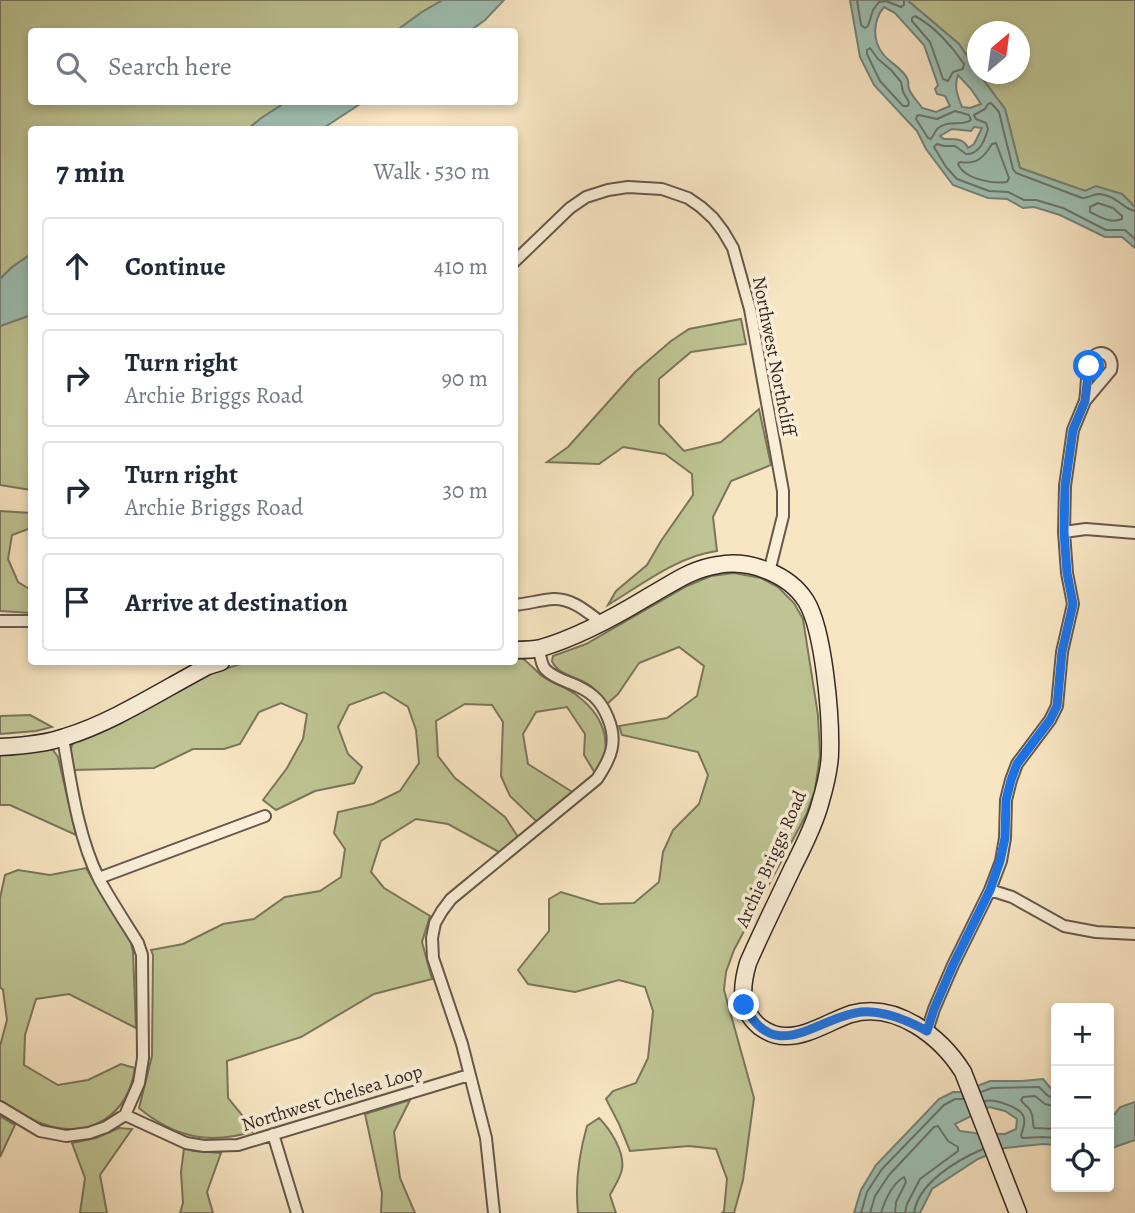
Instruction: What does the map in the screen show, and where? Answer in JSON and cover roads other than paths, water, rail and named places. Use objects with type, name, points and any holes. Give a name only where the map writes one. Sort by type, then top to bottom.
[{"type":"street","name":"Northwest Northcliff","points":[[518,258],[570,208],[586,197],[608,190],[628,187],[663,189],[688,198],[713,218],[733,248],[750,309],[783,491],[783,516],[768,572]]},
{"type":"street","points":[[927,1031],[953,965],[990,890],[1000,861],[1005,838],[1006,800],[1017,764],[1050,720],[1057,706],[1062,652],[1073,604],[1067,573],[1064,532],[1065,486],[1073,430],[1085,401]]},
{"type":"street","points":[[1064,532],[1086,529],[1135,533]]},
{"type":"street","name":"Archie Briggs Road","points":[[518,650],[539,648],[602,623],[701,568],[730,563],[768,572],[795,587],[807,603],[814,620],[821,651],[829,712],[828,773],[819,808],[805,842],[748,963],[743,979],[744,1005],[750,1018],[761,1028],[785,1036],[863,1012],[895,1017],[927,1031],[955,1058],[963,1072],[1018,1213]]},
{"type":"street","points":[[518,604],[562,600],[579,606],[602,623]]},
{"type":"street","points":[[0,621],[28,621]]},
{"type":"street","points":[[494,1213],[485,1138],[462,1044],[433,958],[432,938],[435,923],[451,899],[597,779],[604,768],[613,743],[613,731],[602,704],[593,695],[544,668],[539,648]]},
{"type":"street","points":[[0,747],[63,738],[118,714],[206,665]]},
{"type":"street","points":[[0,1107],[40,1131],[66,1136],[89,1133],[106,1127],[125,1115],[139,1083],[143,1058],[142,955],[138,943],[99,878],[88,851],[74,802],[63,738]]},
{"type":"street","points":[[99,878],[265,816]]},
{"type":"street","points":[[990,890],[1012,897],[1064,926],[1096,932],[1135,934]]},
{"type":"street","name":"Northwest Chelsea Loop","points":[[125,1115],[186,1143],[204,1146],[238,1145],[470,1075]]},
{"type":"street","points":[[273,1134],[298,1213]]},
{"type":"water","points":[[443,0],[504,0],[474,28],[400,28]]},
{"type":"water","points":[[850,0],[907,0],[959,44],[967,56],[967,84],[986,84],[1005,109],[1020,168],[1085,191],[1096,186],[1122,194],[1135,207],[1135,248],[1122,237],[1105,237],[1060,215],[1034,207],[1023,208],[1007,199],[988,198],[953,185],[926,149],[917,131],[874,85],[860,57]],"holes":[[[884,7],[895,13],[924,45],[938,85],[935,89],[937,94],[945,96],[950,106],[936,112],[922,108],[910,92],[905,74],[879,48],[875,30],[880,12]],[[958,75],[971,89],[981,104],[970,108],[962,107],[957,91]],[[974,127],[982,128],[974,144],[968,148],[961,141],[940,136],[952,129],[971,131]]]},
{"type":"water","points":[[281,105],[358,105],[327,126],[252,126]]},
{"type":"water","points":[[28,256],[28,316],[0,326],[0,279]]},
{"type":"water","points":[[1043,1079],[1051,1089],[1051,1145],[1005,1148],[978,1159],[932,1189],[920,1213],[854,1213],[861,1190],[876,1165],[939,1099],[990,1081]],"holes":[[[989,1107],[1005,1111],[1017,1119],[1016,1129],[1005,1134],[960,1131],[955,1124]]]},
{"type":"water","points":[[1135,1102],[1135,1140],[1114,1147],[1114,1115],[1120,1107]]}]
